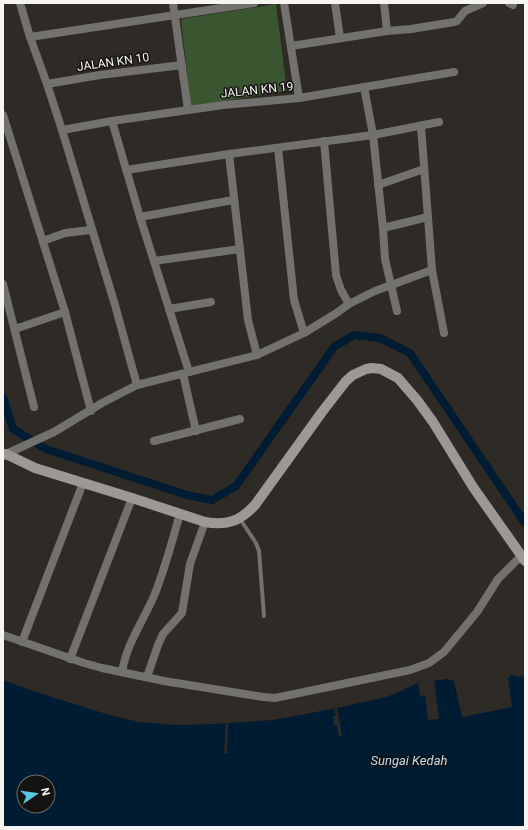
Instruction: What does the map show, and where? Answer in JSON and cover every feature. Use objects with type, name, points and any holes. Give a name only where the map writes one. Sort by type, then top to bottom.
[{"type":"main road","points":[[6,451],[34,468],[205,522],[228,523],[247,514],[255,505],[342,386],[353,375],[360,371],[376,368],[398,378],[417,400],[433,422],[473,487],[523,559]]},
{"type":"street","points":[[20,3],[30,38],[62,130],[91,230],[115,305],[137,385]]},
{"type":"street","points":[[173,3],[188,110]]},
{"type":"street","points":[[30,38],[229,5],[254,3]]},
{"type":"street","points":[[284,3],[299,98]]},
{"type":"street","points":[[335,3],[340,38]]},
{"type":"street","points":[[384,3],[387,30]]},
{"type":"street","points":[[291,46],[387,30],[411,29],[456,22],[465,11],[482,3]]},
{"type":"street","name":"JALAN KN 10","points":[[47,84],[100,75],[182,65]]},
{"type":"street","name":"JALAN KN 19","points":[[62,130],[112,120],[299,98],[454,72]]},
{"type":"street","points":[[364,87],[373,135],[385,260],[397,311]]},
{"type":"street","points":[[3,115],[66,312],[91,411]]},
{"type":"street","points":[[112,120],[169,310],[186,373],[196,431]]},
{"type":"street","points":[[126,170],[228,154],[373,135],[439,122]]},
{"type":"street","points":[[421,126],[432,270],[444,333]]},
{"type":"street","points":[[324,141],[336,275],[341,290],[349,304]]},
{"type":"street","points":[[278,148],[294,300],[304,333]]},
{"type":"street","points":[[228,154],[248,320],[257,354]]},
{"type":"street","points":[[378,185],[424,169]]},
{"type":"street","points":[[140,217],[233,200]]},
{"type":"street","points":[[383,228],[428,218]]},
{"type":"street","points":[[43,240],[65,233],[91,230]]},
{"type":"street","points":[[154,261],[240,249]]},
{"type":"street","points":[[6,451],[54,432],[121,392],[137,385],[257,354],[304,333],[349,304],[391,285],[432,270]]},
{"type":"street","points":[[3,284],[34,407]]},
{"type":"street","points":[[169,310],[211,302]]},
{"type":"street","points":[[15,329],[66,312]]},
{"type":"street","points":[[154,442],[240,419]]},
{"type":"street","points":[[22,642],[83,483]]},
{"type":"street","points":[[70,659],[132,498]]},
{"type":"street","points":[[122,672],[127,652],[154,595],[180,514]]},
{"type":"street","points":[[147,677],[163,634],[182,614],[189,568],[205,522]]},
{"type":"street","points":[[3,635],[70,659],[122,672],[164,681],[275,698],[418,668],[435,660],[444,652],[476,612],[498,579],[523,559]]},
{"type":"lane","points":[[240,518],[256,543],[259,551],[264,616]]},
{"type":"green space","points":[[276,4],[287,91],[191,106],[181,19]]},
{"type":"water","name":"Sungai Kedah","points":[[511,675],[525,677],[525,827],[3,827],[3,680],[106,714],[138,722],[178,725],[273,720],[386,697],[418,683],[448,679],[454,681],[462,717],[512,707],[508,678]]},
{"type":"pier","points":[[434,681],[439,719],[428,720],[425,695],[420,696],[418,683]]},
{"type":"pier","points":[[337,708],[342,736],[339,737],[337,725],[334,725],[333,716],[336,716],[334,709]]},
{"type":"pier","points":[[226,721],[228,721],[227,753],[224,753]]},
{"type":"waterway","points":[[3,397],[13,429],[46,449],[187,495],[212,500],[236,486],[334,347],[354,335],[380,338],[410,353],[525,523]]}]
